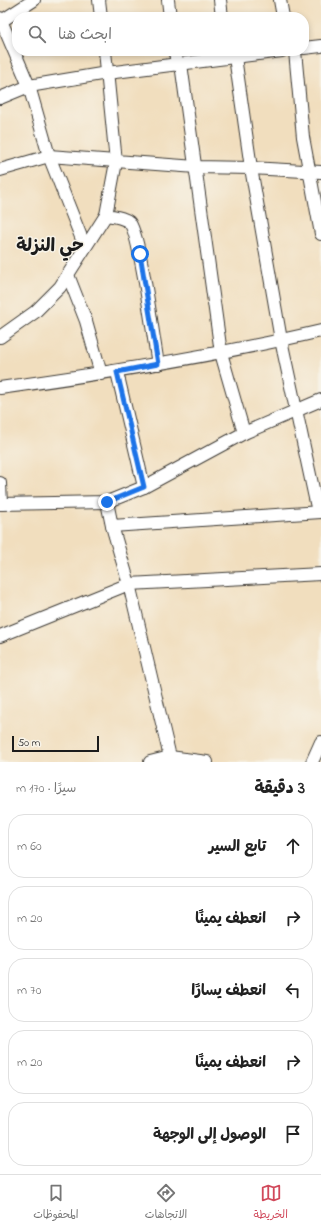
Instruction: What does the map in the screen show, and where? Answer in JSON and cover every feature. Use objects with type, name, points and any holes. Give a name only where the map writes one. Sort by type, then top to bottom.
[{"type":"street","points":[[14,12],[34,0]]},
{"type":"street","points":[[98,0],[99,12]]},
{"type":"street","points":[[168,0],[169,12]]},
{"type":"street","points":[[220,0],[221,12]]},
{"type":"street","points":[[280,0],[282,12]]},
{"type":"street","points":[[12,13],[0,20],[12,47]]},
{"type":"street","points":[[309,47],[321,46]]},
{"type":"street","points":[[16,56],[29,86],[49,156],[85,247]]},
{"type":"street","points":[[0,337],[36,312],[60,287],[106,215],[116,162],[105,56]]},
{"type":"street","points":[[176,56],[196,167],[221,352],[244,432]]},
{"type":"street","points":[[0,98],[29,86],[107,73],[179,65],[224,56]]},
{"type":"street","points":[[112,526],[320,512],[281,340],[251,168],[229,56]]},
{"type":"street","points":[[295,56],[303,137],[308,172],[319,218],[321,234]]},
{"type":"street","points":[[0,170],[49,156],[196,167],[321,172]]},
{"type":"street","points":[[106,215],[121,218],[129,222],[133,228],[140,254],[158,364]]},
{"type":"street","points":[[68,275],[86,321],[101,374]]},
{"type":"street","points":[[0,388],[117,372],[321,331]]},
{"type":"street","points":[[117,372],[144,487]]},
{"type":"street","points":[[0,483],[1,504],[107,502],[144,487],[244,432],[321,400]]},
{"type":"street","points":[[107,502],[112,526],[129,584],[170,757]]},
{"type":"street","points":[[0,636],[129,584],[321,574]]},
{"type":"street","points":[[312,762],[321,742]]},
{"type":"street","points":[[150,762],[170,757],[207,762]]},
{"type":"district","name":"حي النزلة","points":[[50,245]]},
{"type":"route","points":[[107,502],[144,487],[117,372],[158,364],[140,254]]}]
